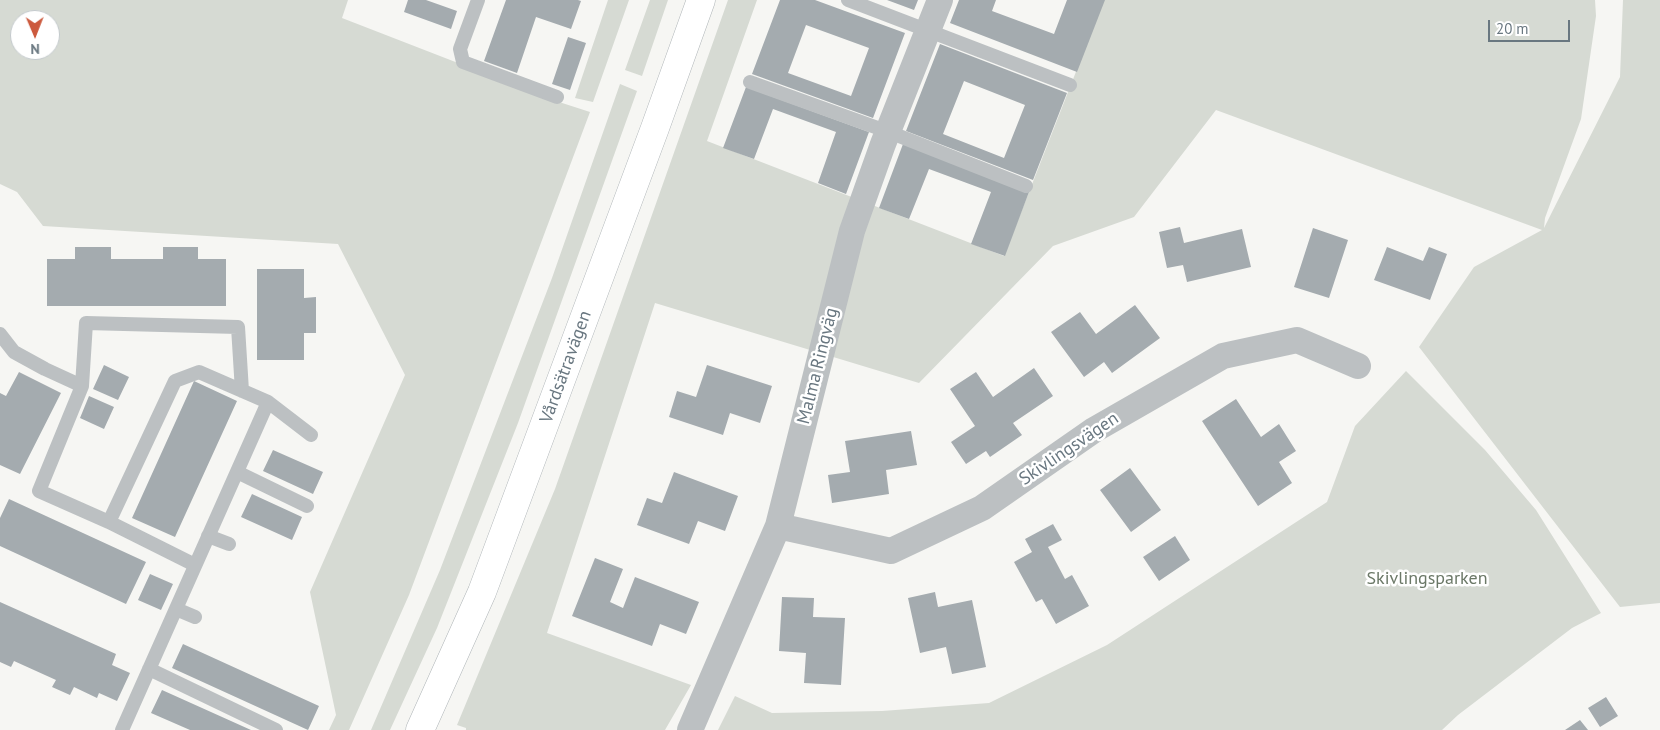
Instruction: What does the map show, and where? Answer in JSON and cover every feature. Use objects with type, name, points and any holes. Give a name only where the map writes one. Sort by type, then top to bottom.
[{"type":"main road","name":"Vårdsätravägen","points":[[420,730],[482,592],[701,0]]},
{"type":"street","name":"Malma Ringväg","points":[[690,730],[778,526],[852,232],[940,0]]},
{"type":"street","name":"Skivlingsvägen","points":[[778,526],[891,551],[982,508],[1094,430],[1223,356],[1297,340],[1358,366]]},
{"type":"lane","points":[[478,0],[460,49],[463,62],[557,97]]},
{"type":"lane","points":[[848,0],[1070,85]]},
{"type":"lane","points":[[750,82],[889,132],[1026,186]]},
{"type":"lane","points":[[195,565],[109,522],[39,491],[82,386],[86,323],[238,327],[242,391]]},
{"type":"lane","points":[[0,334],[14,352],[44,369],[82,386]]},
{"type":"lane","points":[[109,522],[175,381],[199,372],[268,402],[311,434]]},
{"type":"lane","points":[[122,730],[268,402]]},
{"type":"lane","points":[[237,472],[307,506]]},
{"type":"lane","points":[[208,536],[229,544]]},
{"type":"lane","points":[[176,608],[195,617]]},
{"type":"lane","points":[[149,669],[276,730]]},
{"type":"green space","points":[[0,0],[348,0],[342,18],[556,101],[590,112],[409,595],[349,730],[329,730],[336,715],[310,592],[405,375],[338,244],[43,226],[17,192],[0,184]]},
{"type":"green space","points":[[608,0],[629,0],[593,102],[575,98]]},
{"type":"green space","points":[[650,0],[668,0],[642,76],[625,70]]},
{"type":"green space","points":[[728,0],[757,0],[707,141],[1004,256],[1104,0],[1595,0],[1596,16],[1581,119],[1545,218],[1544,228],[1620,77],[1623,0],[1660,0],[1660,603],[1620,607],[1419,347],[1474,267],[1542,230],[1216,110],[1134,217],[1053,246],[919,383],[655,303],[547,633],[691,685],[665,730],[466,730],[466,728],[457,725],[555,489]]},
{"type":"green space","points":[[620,84],[637,91],[518,423],[437,628],[390,730],[371,730],[440,570],[552,278]]},
{"type":"green space","name":"Skivlingsparken","points":[[1406,371],[1485,450],[1536,510],[1601,613],[1572,628],[1458,715],[1442,730],[718,730],[735,696],[772,713],[882,711],[989,703],[1107,645],[1327,502],[1355,426]]},
{"type":"building","points":[[408,0],[426,0],[457,11],[451,29],[404,12]]},
{"type":"building","points":[[506,0],[581,1],[571,29],[536,17],[517,73],[484,61]]},
{"type":"building","points":[[780,0],[815,0],[905,33],[873,118],[752,74]],"holes":[[[806,25],[869,48],[851,96],[788,73]]]},
{"type":"building","points":[[887,0],[918,0],[914,10]]},
{"type":"building","points":[[959,0],[996,0],[992,11],[1054,34],[1067,0],[1105,0],[1077,72],[950,23]]},
{"type":"building","points":[[568,37],[586,43],[570,90],[552,84]]},
{"type":"building","points":[[940,44],[1067,93],[1033,180],[906,131]],"holes":[[[964,81],[1025,105],[1004,158],[943,134]]]},
{"type":"building","points":[[746,87],[869,132],[846,194],[818,183],[836,132],[773,109],[754,159],[723,148]]},
{"type":"building","points":[[903,144],[1029,192],[1005,256],[971,244],[991,192],[929,169],[909,219],[879,208]]},
{"type":"building","points":[[1180,227],[1184,243],[1242,229],[1251,267],[1187,282],[1183,265],[1167,268],[1159,232]]},
{"type":"building","points":[[1313,228],[1348,240],[1329,298],[1294,287]]},
{"type":"building","points":[[75,247],[111,247],[111,259],[163,259],[163,247],[198,247],[198,259],[226,259],[226,306],[47,306],[47,259],[75,259]]},
{"type":"building","points":[[1387,247],[1423,261],[1429,247],[1447,254],[1430,300],[1374,280]]},
{"type":"building","points":[[257,269],[304,269],[304,298],[316,297],[316,333],[304,333],[304,360],[257,360]]},
{"type":"building","points":[[1135,305],[1160,338],[1112,373],[1104,362],[1084,377],[1051,332],[1080,312],[1096,334]]},
{"type":"building","points":[[104,365],[129,377],[118,400],[93,389]]},
{"type":"building","points":[[707,365],[772,386],[760,423],[730,413],[723,435],[669,417],[677,391],[696,397]]},
{"type":"building","points":[[1034,368],[1053,396],[1013,423],[1022,435],[990,457],[986,451],[966,464],[951,442],[975,426],[950,389],[976,372],[993,397]]},
{"type":"building","points":[[19,372],[61,393],[20,474],[0,465],[0,393],[6,396]]},
{"type":"building","points":[[194,381],[237,401],[175,537],[132,518]]},
{"type":"building","points":[[89,396],[114,407],[104,429],[80,418]]},
{"type":"building","points":[[1236,399],[1261,437],[1279,424],[1296,451],[1279,462],[1292,483],[1258,506],[1202,421]]},
{"type":"building","points":[[911,431],[917,465],[886,470],[889,494],[832,503],[828,475],[850,472],[845,441]]},
{"type":"building","points":[[273,450],[323,472],[313,494],[263,471]]},
{"type":"building","points":[[1130,468],[1161,510],[1131,532],[1100,490]]},
{"type":"building","points":[[674,472],[738,496],[725,531],[698,521],[689,544],[637,525],[647,498],[662,503]]},
{"type":"building","points":[[252,494],[302,517],[292,540],[241,517]]},
{"type":"building","points":[[9,499],[146,562],[126,604],[0,546],[0,518]]},
{"type":"building","points":[[1053,524],[1062,540],[1048,547],[1065,579],[1072,575],[1089,606],[1056,624],[1042,599],[1036,602],[1014,562],[1032,552],[1025,539]]},
{"type":"building","points":[[1175,536],[1190,560],[1159,581],[1143,557]]},
{"type":"building","points":[[595,558],[623,569],[610,602],[623,608],[635,577],[699,602],[686,634],[660,624],[652,646],[572,616]]},
{"type":"building","points":[[150,574],[173,584],[161,610],[138,600]]},
{"type":"building","points":[[935,592],[938,607],[972,600],[986,667],[952,674],[946,647],[920,653],[908,598]]},
{"type":"building","points":[[782,597],[814,598],[813,617],[845,618],[841,685],[804,683],[806,653],[779,651]]},
{"type":"building","points":[[0,602],[116,654],[112,665],[130,673],[117,701],[99,693],[97,698],[74,687],[70,695],[52,687],[56,680],[14,661],[11,667],[0,662]]},
{"type":"building","points":[[183,644],[319,706],[308,730],[172,668]]},
{"type":"building","points":[[162,690],[251,730],[190,730],[151,713]]},
{"type":"building","points":[[1606,697],[1618,716],[1600,727],[1588,708]]},
{"type":"building","points":[[1580,720],[1588,730],[1565,730]]}]
